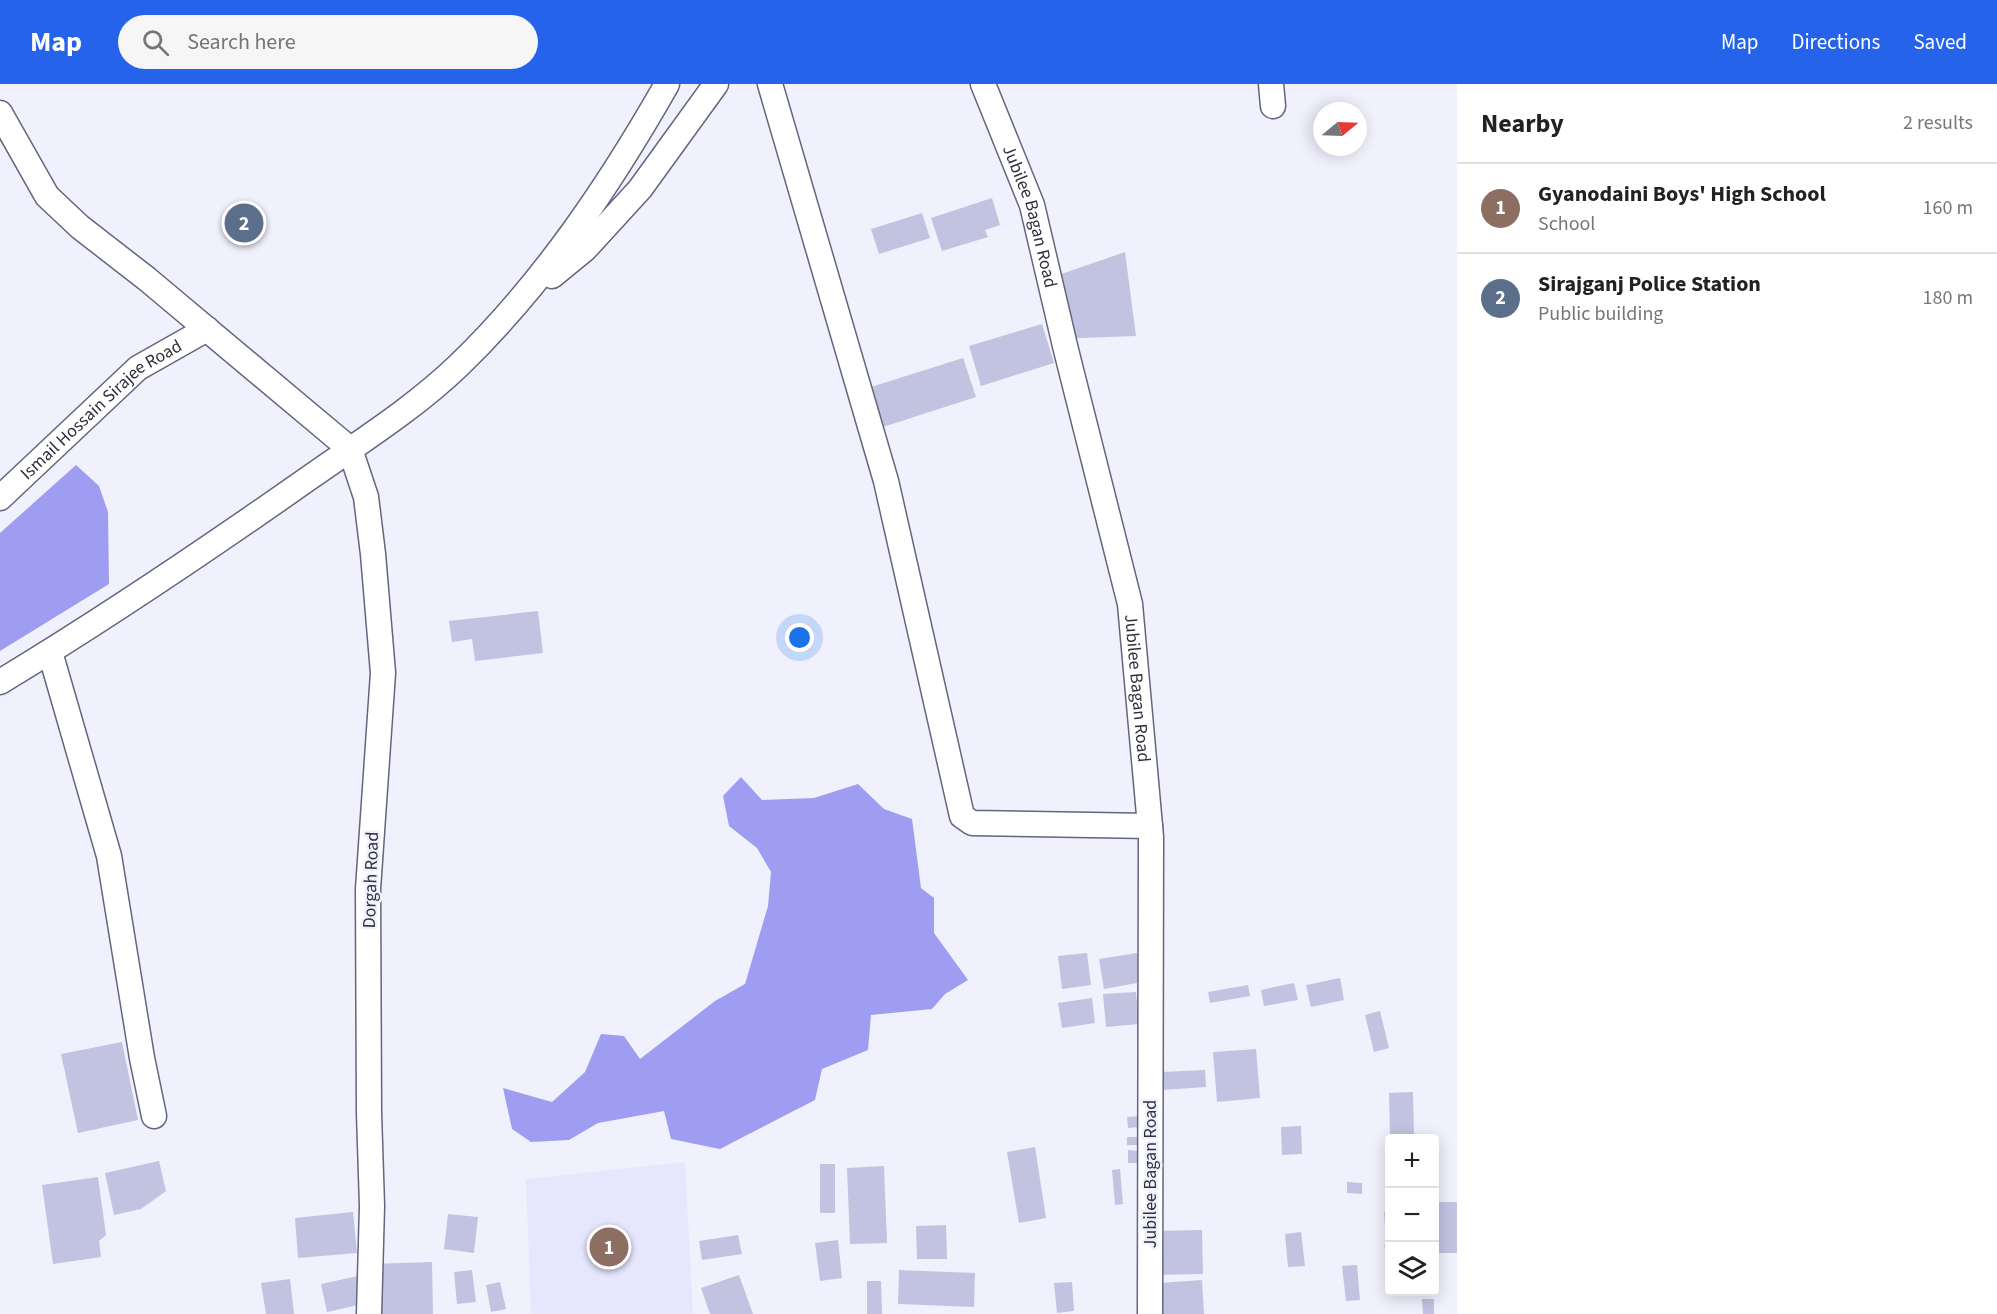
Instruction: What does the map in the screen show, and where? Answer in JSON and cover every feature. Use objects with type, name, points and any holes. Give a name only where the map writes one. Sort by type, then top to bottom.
[{"type":"street","points":[[511,311],[575,230],[630,150],[667,84]]},
{"type":"street","points":[[0,682],[232,533],[423,397],[511,311],[585,249],[640,189],[716,84]]},
{"type":"street","points":[[770,84],[886,481],[962,816],[972,823],[1150,826]]},
{"type":"street","name":"Jubilee Bagan Road","points":[[983,84],[1032,205],[1130,604],[1150,826],[1150,1314]]},
{"type":"street","points":[[0,113],[47,196],[80,227],[207,329],[350,449]]},
{"type":"street","name":"Ismail Hossain Sirajee Road","points":[[0,498],[138,369],[207,329]]},
{"type":"street","name":"Dorgah Road","points":[[350,449],[366,497],[383,674],[368,889],[372,1206],[369,1314]]},
{"type":"street","points":[[50,652],[109,856],[142,1058],[154,1116]]},
{"type":"shaded area","points":[[76,465],[99,486],[108,512],[109,584],[0,651],[0,533]]},
{"type":"shaded area","points":[[741,777],[762,800],[814,798],[858,784],[884,809],[912,819],[921,888],[934,898],[934,933],[968,980],[945,994],[932,1009],[871,1015],[868,1050],[822,1069],[815,1100],[720,1149],[671,1139],[664,1111],[598,1123],[569,1140],[531,1142],[512,1129],[503,1088],[552,1102],[585,1072],[601,1034],[624,1036],[640,1059],[715,1001],[745,984],[768,906],[771,872],[757,848],[729,826],[723,796]]},
{"type":"shaded area","points":[[685,1162],[693,1314],[531,1314],[526,1179]]},
{"type":"building","points":[[992,198],[1000,225],[985,230],[988,237],[942,251],[931,218]]},
{"type":"building","points":[[922,213],[930,238],[879,254],[871,229]]},
{"type":"building","points":[[1125,252],[1136,336],[1054,339],[1041,281]]},
{"type":"building","points":[[1042,324],[1054,363],[981,386],[969,346]]},
{"type":"building","points":[[963,358],[976,397],[883,427],[871,387]]},
{"type":"building","points":[[538,611],[543,653],[475,661],[472,639],[452,642],[449,621]]},
{"type":"building","points":[[1087,953],[1091,985],[1062,989],[1058,956]]},
{"type":"building","points":[[1137,953],[1142,982],[1104,989],[1099,959]]},
{"type":"building","points":[[1340,978],[1344,1000],[1311,1007],[1306,985]]},
{"type":"building","points":[[1294,983],[1298,1000],[1264,1006],[1261,990]]},
{"type":"building","points":[[1248,985],[1250,996],[1210,1003],[1208,992]]},
{"type":"building","points":[[1136,992],[1139,1024],[1106,1027],[1103,994]]},
{"type":"building","points":[[1092,998],[1095,1023],[1062,1028],[1058,1003]]},
{"type":"building","points":[[1380,1011],[1389,1048],[1374,1052],[1365,1015]]},
{"type":"building","points":[[122,1042],[138,1120],[78,1133],[61,1054]]},
{"type":"building","points":[[1256,1049],[1260,1098],[1217,1102],[1213,1052]]},
{"type":"building","points":[[1205,1070],[1206,1087],[1162,1090],[1161,1072]]},
{"type":"building","points":[[1413,1092],[1414,1134],[1390,1134],[1389,1093]]},
{"type":"building","points":[[1139,1116],[1139,1127],[1128,1128],[1127,1117]]},
{"type":"building","points":[[1301,1126],[1302,1154],[1282,1155],[1281,1127]]},
{"type":"building","points":[[1127,1137],[1140,1137],[1140,1145],[1127,1145]]},
{"type":"building","points":[[1035,1147],[1046,1218],[1019,1223],[1007,1152]]},
{"type":"building","points":[[1128,1150],[1138,1151],[1138,1163],[1128,1163]]},
{"type":"building","points":[[159,1161],[166,1191],[141,1209],[114,1215],[105,1173]]},
{"type":"building","points":[[820,1164],[835,1164],[835,1213],[820,1213]]},
{"type":"building","points":[[884,1166],[887,1243],[850,1244],[847,1168]]},
{"type":"building","points":[[1120,1169],[1123,1204],[1115,1205],[1112,1170]]},
{"type":"building","points":[[98,1177],[106,1235],[99,1241],[101,1257],[53,1264],[42,1185]]},
{"type":"building","points":[[1347,1182],[1362,1183],[1362,1194],[1347,1193]]},
{"type":"building","points":[[1439,1202],[1457,1202],[1457,1253],[1439,1253]]},
{"type":"building","points":[[353,1212],[357,1253],[298,1258],[295,1218]]},
{"type":"building","points":[[448,1214],[478,1217],[474,1253],[444,1249]]},
{"type":"building","points":[[946,1225],[947,1259],[917,1259],[916,1226]]},
{"type":"building","points":[[1202,1230],[1203,1274],[1153,1275],[1152,1231]]},
{"type":"building","points":[[1301,1232],[1305,1266],[1288,1267],[1285,1234]]},
{"type":"building","points":[[738,1235],[742,1254],[702,1260],[699,1241]]},
{"type":"building","points":[[838,1240],[842,1278],[820,1281],[815,1243]]},
{"type":"building","points":[[432,1262],[433,1314],[374,1314],[370,1264]]},
{"type":"building","points":[[1357,1265],[1360,1300],[1346,1301],[1342,1266]]},
{"type":"building","points":[[472,1270],[476,1302],[457,1304],[454,1272]]},
{"type":"building","points":[[899,1270],[975,1273],[974,1307],[898,1304]]},
{"type":"building","points":[[739,1275],[753,1314],[710,1314],[701,1288]]},
{"type":"building","points":[[358,1276],[363,1304],[327,1312],[321,1284]]},
{"type":"building","points":[[290,1279],[294,1314],[266,1314],[261,1283]]},
{"type":"building","points":[[1202,1280],[1204,1314],[1160,1314],[1159,1283]]},
{"type":"building","points":[[867,1281],[881,1281],[882,1314],[867,1314]]},
{"type":"building","points":[[500,1282],[506,1309],[491,1312],[486,1285]]},
{"type":"building","points":[[1072,1282],[1074,1311],[1057,1313],[1054,1283]]},
{"type":"building","points":[[1422,1299],[1434,1299],[1434,1314],[1423,1314]]},
{"type":"place","name":"Sirajganj Police Station","points":[[244,223]]},
{"type":"place","name":"Gyanodaini Boys' High School","points":[[609,1247]]}]
